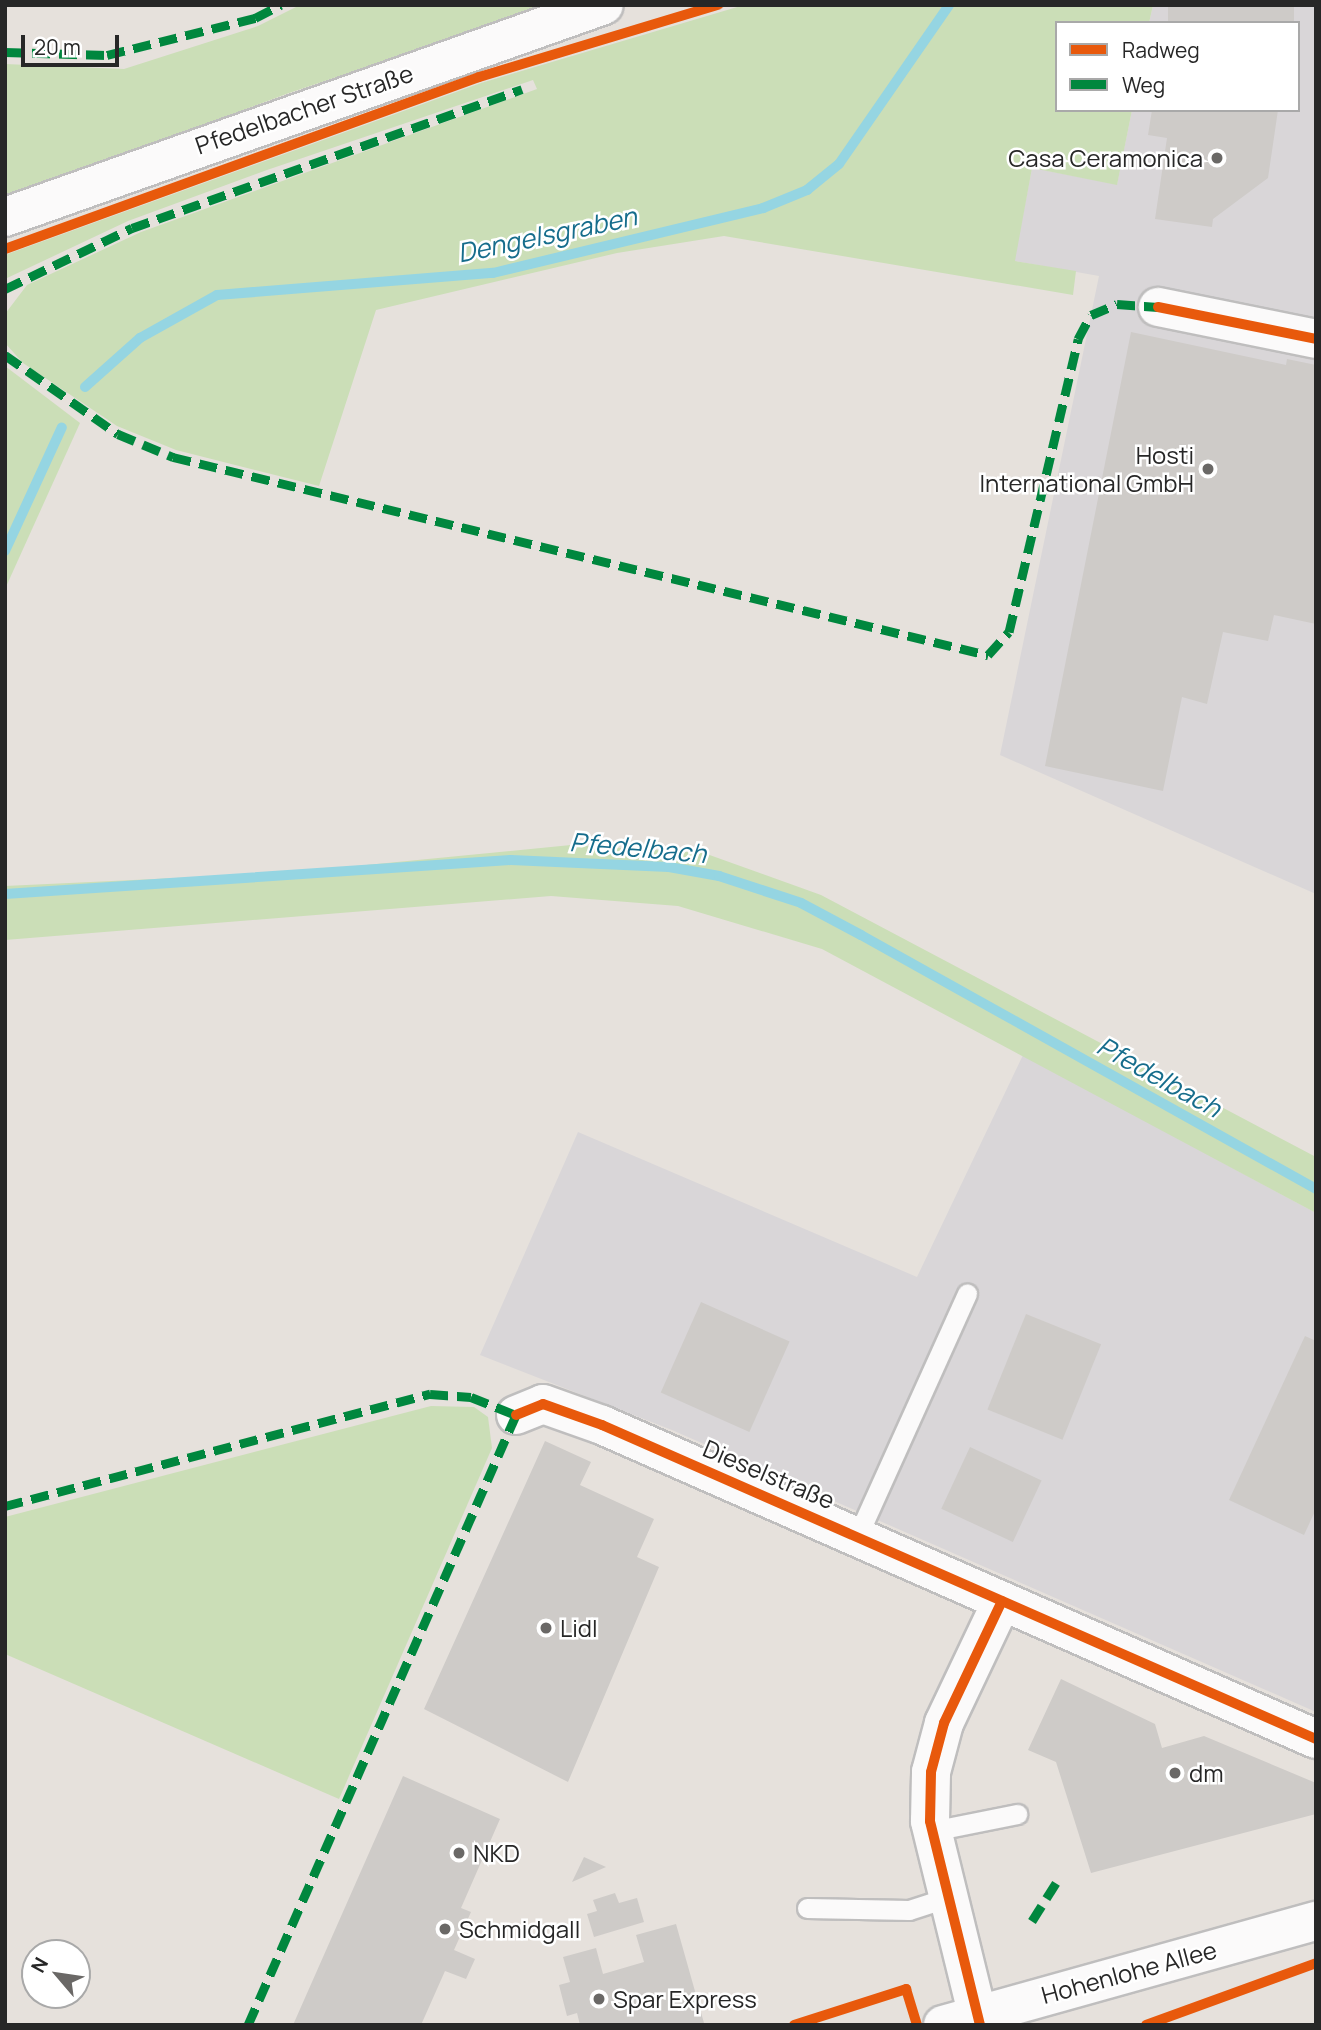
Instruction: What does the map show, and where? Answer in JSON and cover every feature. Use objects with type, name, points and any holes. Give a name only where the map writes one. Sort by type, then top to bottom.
[{"type":"street","name":"Pfedelbacher Straße","points":[[5,218],[604,5]]},
{"type":"street","points":[[1158,307],[1316,339]]},
{"type":"street","name":"Dieselstraße","points":[[516,1415],[543,1404],[858,1535],[1316,1739]]},
{"type":"street","points":[[966,2021],[932,1831],[931,1772],[944,1723],[1002,1601]]},
{"type":"street","name":"Hohenlohe Allee","points":[[966,2021],[1316,1921]]},
{"type":"lane","points":[[858,1535],[967,1294]]},
{"type":"lane","points":[[932,1831],[1017,1814]]},
{"type":"lane","points":[[807,1908],[909,1910],[946,1898]]},
{"type":"shaded area","points":[[1153,5],[1316,5],[1316,894],[1000,755],[1099,276],[1014,261],[1032,168],[1117,184],[1132,112],[1300,112],[1300,21],[1149,21]]},
{"type":"shaded area","points":[[1023,1055],[1316,1213],[1316,1712],[672,1430],[480,1355],[578,1132],[917,1277]]},
{"type":"green space","points":[[300,5],[551,5],[289,93],[5,199],[5,64],[124,69],[258,26]]},
{"type":"green space","points":[[744,5],[1153,5],[1149,21],[1055,21],[1055,112],[1132,112],[1117,185],[1032,168],[1015,261],[1076,271],[1073,295],[724,236],[617,253],[376,310],[319,486],[176,450],[117,426],[23,363],[5,343],[5,314],[27,285],[141,232],[537,89],[533,80],[267,170],[128,221],[5,279],[5,255],[481,83]]},
{"type":"green space","points":[[5,366],[80,423],[5,589]]},
{"type":"green space","points":[[571,845],[704,853],[821,895],[1316,1157],[1316,1213],[822,949],[678,906],[551,896],[5,940],[5,886],[284,873]]},
{"type":"green space","points":[[431,1406],[474,1407],[488,1417],[492,1448],[339,1799],[5,1654],[5,1517]]},
{"type":"building","points":[[1168,5],[1294,5],[1294,21],[1168,21]]},
{"type":"building","name":"Casa Ceramonica","points":[[1152,112],[1278,112],[1268,178],[1213,219],[1212,227],[1155,219],[1167,138],[1148,135]]},
{"type":"building","name":"Hosti International GmbH","points":[[1131,332],[1286,365],[1287,359],[1316,365],[1316,624],[1274,615],[1268,641],[1223,632],[1207,704],[1182,697],[1163,791],[1045,766]]},
{"type":"building","points":[[701,1302],[790,1341],[749,1432],[661,1392]]},
{"type":"building","points":[[1026,1314],[1101,1344],[1063,1440],[987,1409]]},
{"type":"building","points":[[1305,1336],[1316,1341],[1316,1509],[1304,1535],[1229,1500]]},
{"type":"building","name":"Lidl","points":[[545,1441],[591,1462],[580,1485],[654,1519],[637,1557],[659,1567],[568,1782],[424,1709]]},
{"type":"building","points":[[970,1447],[1042,1480],[1013,1542],[941,1509]]},
{"type":"building","name":"dm","points":[[1061,1679],[1155,1724],[1162,1748],[1204,1736],[1316,1783],[1316,1814],[1091,1873],[1056,1762],[1028,1750]]},
{"type":"building","points":[[403,1776],[500,1819],[461,1908],[471,1912],[454,1950],[475,1959],[466,1979],[445,1971],[421,2025],[293,2025]]},
{"type":"building","points":[[584,1857],[606,1867],[572,1882]]},
{"type":"building","points":[[615,1893],[619,1903],[637,1898],[644,1922],[594,1937],[587,1914],[597,1911],[593,1900]]},
{"type":"building","points":[[676,1924],[704,2023],[580,2025],[577,2013],[567,2016],[559,1985],[570,1982],[563,1957],[596,1948],[603,1974],[644,1962],[636,1935]]},
{"type":"waterway","name":"Dengelsgraben","points":[[85,387],[140,338],[217,295],[493,273],[763,208],[807,190],[839,164],[949,5]]},
{"type":"waterway","name":"Dengelsgraben","points":[[5,551],[62,427]]},
{"type":"waterway","name":"Pfedelbach","points":[[5,894],[511,860],[669,867],[719,876],[801,903],[1316,1189]]},
{"type":"marked path","points":[[5,52],[107,55],[255,18],[281,5]]},
{"type":"marked path","points":[[5,289],[132,228],[522,89]]},
{"type":"marked path","points":[[5,355],[118,434],[173,457],[988,655],[1009,632],[1078,339],[1091,315],[1117,304],[1158,307]]},
{"type":"marked path","points":[[5,1506],[430,1394],[471,1397],[516,1415],[248,2025]]},
{"type":"marked path","points":[[1032,1921],[1056,1883]]},
{"type":"cycle path","points":[[5,249],[479,77],[718,5]]},
{"type":"cycle path","points":[[1158,307],[1316,339]]},
{"type":"cycle path","points":[[516,1415],[543,1404],[602,1425],[1316,1739]]},
{"type":"cycle path","points":[[980,2025],[930,1821],[931,1772],[944,1723],[1002,1601]]},
{"type":"cycle path","points":[[1146,2025],[1316,1963]]},
{"type":"cycle path","points":[[794,2025],[906,1989],[917,2025]]},
{"type":"place","name":"Casa Ceramonica","points":[[1217,158]]},
{"type":"place","name":"Hosti International GmbH","points":[[1208,469]]},
{"type":"place","name":"Lidl","points":[[546,1628]]},
{"type":"place","name":"dm","points":[[1175,1773]]},
{"type":"place","name":"NKD","points":[[459,1853]]},
{"type":"place","name":"Schmidgall","points":[[445,1929]]},
{"type":"place","name":"Spar Express","points":[[599,1999]]}]
